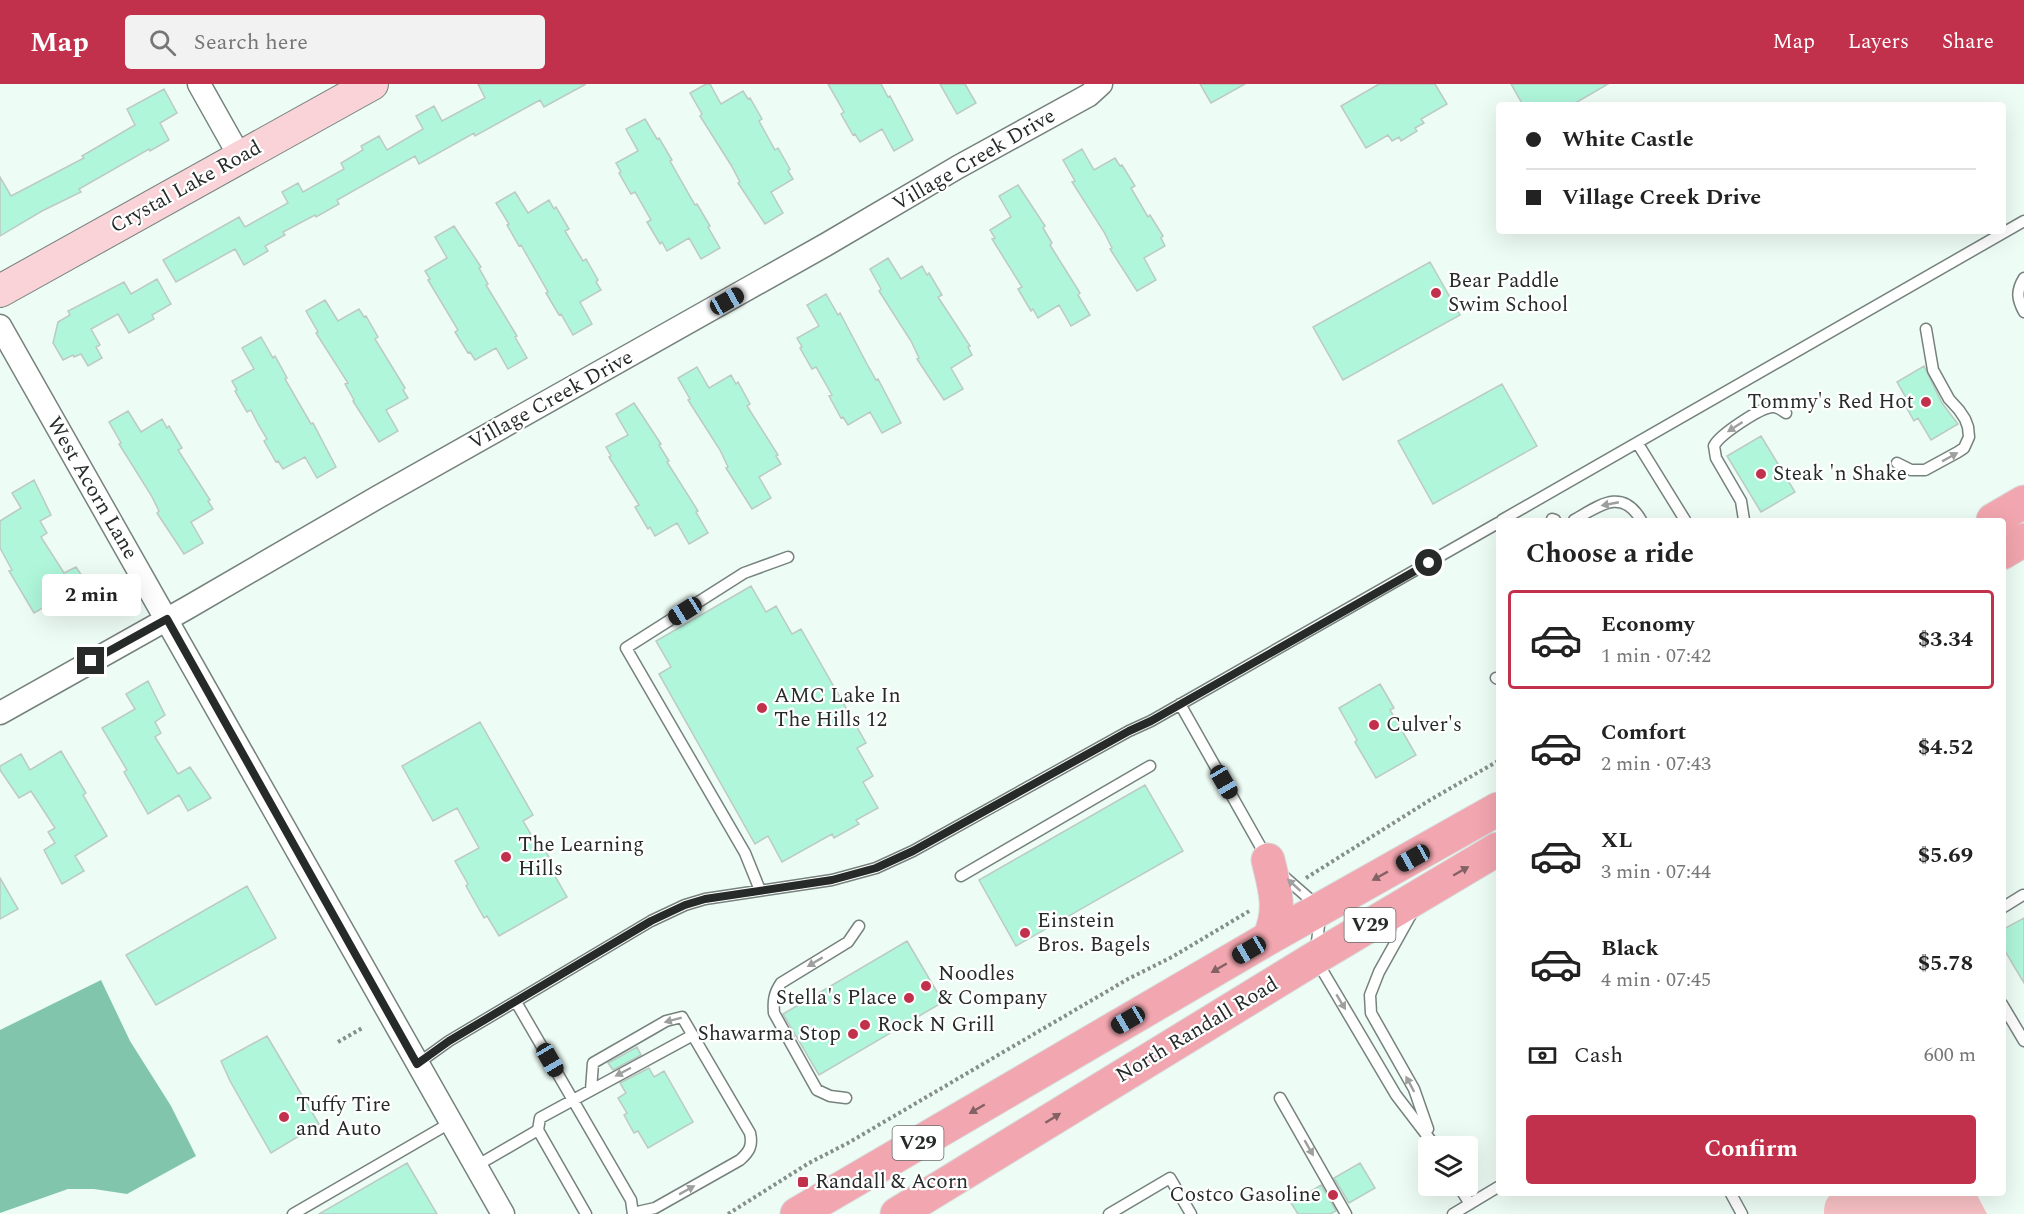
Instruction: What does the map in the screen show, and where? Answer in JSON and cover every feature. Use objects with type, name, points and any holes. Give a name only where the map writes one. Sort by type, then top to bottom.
[{"type":"main road","points":[[1996,518],[2024,502]]},
{"type":"main road","points":[[2006,551],[2024,540]]},
{"type":"main road","name":"North Randall Road","points":[[797,1214],[1269,938],[1496,810]]},
{"type":"main road","name":"North Randall Road","points":[[897,1214],[1496,850]]},
{"type":"main road","points":[[1268,860],[1285,890],[1277,922],[1269,938]]},
{"type":"street","points":[[200,84],[240,157]]},
{"type":"street","name":"Crystal Lake Road","points":[[0,291],[372,84]]},
{"type":"street","name":"Village Creek Drive","points":[[0,713],[827,244],[1089,94],[1101,84]]},
{"type":"street","name":"West Acorn Lane","points":[[0,326],[502,1214]]},
{"type":"lane","points":[[2006,231],[2024,221]]},
{"type":"lane","points":[[1507,518],[2001,234]]},
{"type":"lane","points":[[2024,278],[2018,288],[2018,299],[2024,312]]},
{"type":"lane","points":[[1897,463],[1911,470],[1925,470],[1964,448],[1969,437],[1965,419],[1949,399],[1933,370],[1926,329]]},
{"type":"lane","points":[[1744,518],[1741,501],[1716,458],[1714,446],[1722,435],[1772,406],[1786,413]]},
{"type":"lane","points":[[1638,444],[1684,518]]},
{"type":"lane","points":[[1578,518],[1611,501],[1626,503],[1640,518]]},
{"type":"lane","points":[[417,1064],[446,1043],[651,921],[685,905],[705,899],[821,882],[876,868],[913,851],[1180,704],[1496,524]]},
{"type":"lane","points":[[760,890],[746,852],[626,648],[744,573],[788,557]]},
{"type":"lane","points":[[1180,704],[1268,860]]},
{"type":"lane","points":[[961,876],[1150,766]]},
{"type":"lane","points":[[1285,890],[1321,909],[1315,958],[1396,1095],[1428,1136]]},
{"type":"lane","points":[[1424,892],[1379,972],[1370,995],[1371,1013],[1414,1089],[1431,1136]]},
{"type":"lane","points":[[2006,906],[2023,896]]},
{"type":"lane","points":[[846,1098],[830,1096],[817,1090],[774,1014],[773,1003],[775,991],[781,983],[848,942],[859,926]]},
{"type":"lane","points":[[516,1002],[631,1200],[633,1213],[655,1208],[740,1160],[752,1143],[746,1124],[682,1017],[666,1021],[593,1064],[591,1089]]},
{"type":"lane","points":[[2006,1011],[2024,1041]]},
{"type":"lane","points":[[586,1214],[538,1130],[540,1118],[693,1035]]},
{"type":"lane","points":[[1280,1098],[1346,1214]]},
{"type":"lane","points":[[294,1214],[450,1124]]},
{"type":"lane","points":[[476,1166],[538,1130]]},
{"type":"lane","points":[[1109,1214],[1170,1178],[1191,1214]]},
{"type":"lane","points":[[1453,1214],[1496,1188]]},
{"type":"lane","points":[[1465,1196],[1470,1204]]},
{"type":"lane","points":[[1732,1196],[1742,1214]]},
{"type":"path","points":[[728,1214],[809,1163],[848,1143],[1128,979],[1172,957],[1341,858],[1430,800],[1496,762]]},
{"type":"path","points":[[338,1042],[364,1028]]},
{"type":"shaded area","points":[[101,980],[130,1041],[171,1106],[196,1156],[127,1194],[94,1189],[68,1189],[0,1213],[0,1030]]},
{"type":"shaded area","points":[[1829,1196],[1978,1196],[1987,1214],[1824,1214]]},
{"type":"building","points":[[478,84],[586,84],[544,107],[540,100],[419,164],[415,156],[337,200],[339,204],[283,232],[285,235],[265,246],[268,251],[244,265],[235,249],[176,282],[163,260],[239,217],[245,227],[288,203],[282,192],[298,183],[303,192],[344,169],[341,163],[363,150],[361,146],[379,136],[387,150],[423,129],[416,116],[434,106],[442,121],[485,98]]},
{"type":"building","points":[[710,84],[721,104],[743,91],[748,99],[750,98],[762,119],[759,121],[775,150],[778,148],[790,169],[788,171],[793,179],[771,192],[783,213],[765,224],[738,183],[740,182],[731,165],[700,116],[702,114],[690,93]]},
{"type":"building","points":[[828,84],[881,84],[888,97],[890,96],[913,140],[894,151],[882,129],[860,142],[855,134],[853,135],[841,114],[844,112]]},
{"type":"building","points":[[940,84],[965,84],[976,103],[957,114]]},
{"type":"building","points":[[1200,84],[1245,84],[1211,103]]},
{"type":"building","points":[[1379,84],[1435,84],[1447,104],[1421,119],[1424,123],[1415,128],[1417,131],[1401,141],[1399,137],[1392,141],[1388,135],[1366,148],[1341,106]]},
{"type":"building","points":[[1511,84],[1608,84],[1577,102],[1521,102]]},
{"type":"building","points":[[164,89],[177,113],[160,123],[169,140],[150,151],[149,149],[79,189],[81,192],[42,211],[0,236],[0,177],[11,196],[84,158],[82,156],[135,125],[127,109]]},
{"type":"building","points":[[645,119],[672,160],[670,161],[710,226],[708,227],[720,248],[701,259],[689,238],[667,251],[662,242],[660,244],[647,222],[651,220],[635,192],[631,194],[619,173],[621,172],[616,163],[638,151],[626,129]]},
{"type":"building","points":[[1082,149],[1094,170],[1115,158],[1120,166],[1122,165],[1135,186],[1131,188],[1148,217],[1150,215],[1163,236],[1161,238],[1165,246],[1144,258],[1156,280],[1137,291],[1110,249],[1112,248],[1104,232],[1072,182],[1075,181],[1063,160]]},
{"type":"building","points":[[1018,185],[1045,226],[1043,228],[1052,243],[1050,245],[1080,293],[1078,295],[1090,315],[1071,326],[1059,305],[1038,318],[1033,309],[1031,311],[1018,289],[1022,287],[992,239],[995,238],[990,230],[1011,217],[999,196]]},
{"type":"building","points":[[515,192],[528,213],[549,200],[554,209],[556,207],[569,229],[565,231],[583,261],[586,259],[598,280],[596,282],[601,290],[580,302],[592,324],[573,335],[546,293],[548,292],[521,245],[519,246],[496,203]]},
{"type":"building","points":[[454,226],[481,267],[479,268],[488,284],[486,285],[517,336],[515,337],[527,358],[508,369],[496,348],[475,360],[470,352],[468,353],[455,332],[458,330],[428,280],[430,279],[425,271],[447,258],[435,237]]},
{"type":"building","points":[[888,258],[901,279],[922,266],[927,275],[929,273],[942,295],[938,297],[970,346],[968,347],[972,355],[951,368],[963,389],[944,400],[917,359],[919,358],[911,341],[879,291],[881,289],[870,269]]},
{"type":"building","name":"Bear Paddle Swim School","points":[[1430,262],[1460,315],[1343,380],[1313,327]]},
{"type":"building","points":[[157,279],[171,304],[152,315],[154,319],[129,333],[118,314],[91,329],[100,345],[96,347],[102,358],[88,366],[81,354],[63,360],[53,343],[58,322],[70,315],[68,311],[124,282],[131,294]]},
{"type":"building","points":[[826,294],[838,315],[840,313],[901,423],[882,433],[870,412],[848,425],[843,417],[841,418],[829,396],[832,395],[816,367],[812,369],[800,348],[802,347],[797,338],[819,326],[807,305]]},
{"type":"building","points":[[325,300],[338,321],[359,309],[364,317],[366,316],[378,337],[375,339],[405,388],[403,390],[408,398],[386,410],[398,431],[379,442],[353,401],[345,384],[348,383],[316,333],[318,332],[306,311]]},
{"type":"building","points":[[261,337],[273,358],[275,356],[287,378],[285,379],[311,424],[313,423],[336,467],[317,478],[305,457],[283,469],[278,461],[276,462],[264,441],[267,439],[251,410],[247,412],[235,391],[237,390],[232,381],[254,369],[242,348]]},
{"type":"building","name":"Tommy's Red Hot","points":[[1924,366],[1942,403],[1958,424],[1931,440],[1918,418],[1914,421],[1904,403],[1908,401],[1897,382]]},
{"type":"building","points":[[697,367],[709,388],[731,375],[736,384],[738,382],[750,404],[747,406],[778,455],[776,456],[781,464],[759,477],[771,498],[752,509],[726,468],[728,467],[720,450],[688,400],[690,399],[678,378]]},
{"type":"building","points":[[1502,384],[1537,446],[1433,504],[1398,441]]},
{"type":"building","points":[[634,403],[661,444],[659,445],[669,461],[667,462],[698,511],[696,512],[708,533],[689,544],[677,523],[655,536],[650,527],[648,529],[635,507],[639,505],[609,457],[611,456],[606,447],[628,435],[616,414]]},
{"type":"building","points":[[128,411],[141,432],[162,419],[167,428],[169,426],[182,448],[178,450],[210,500],[208,501],[213,509],[191,522],[203,543],[184,554],[157,513],[159,511],[151,495],[119,444],[121,443],[109,422]]},
{"type":"building","name":"Steak 'n Shake","points":[[1761,436],[1795,492],[1761,512],[1727,456]]},
{"type":"building","points":[[34,480],[51,515],[40,521],[47,533],[41,537],[64,573],[76,567],[97,598],[74,611],[65,595],[34,613],[9,571],[12,570],[0,548],[0,521],[21,508],[12,493]]},
{"type":"building","name":"AMC Lake In The Hills 12","points":[[751,586],[766,612],[776,606],[792,634],[801,629],[866,743],[857,748],[873,776],[863,782],[878,808],[856,820],[859,824],[834,838],[832,834],[782,862],[768,836],[755,844],[659,674],[671,667],[656,641]]},
{"type":"building","points":[[148,681],[165,715],[155,722],[161,733],[155,737],[178,774],[190,767],[211,798],[188,811],[179,795],[148,814],[124,772],[127,770],[102,728],[135,709],[126,694]]},
{"type":"building","name":"Culver's","points":[[1380,684],[1394,708],[1390,710],[1416,755],[1376,778],[1339,708]]},
{"type":"building","points":[[480,722],[533,815],[523,821],[539,848],[543,846],[558,874],[555,876],[567,897],[499,936],[487,916],[484,918],[455,861],[479,848],[457,808],[433,821],[402,766]]},
{"type":"building","points":[[61,751],[86,793],[83,795],[107,836],[75,856],[84,871],[62,884],[44,850],[55,843],[48,832],[55,828],[31,791],[19,798],[0,770],[0,766],[21,754],[30,770]]},
{"type":"building","points":[[1145,785],[1183,851],[1016,946],[979,880]]},
{"type":"building","points":[[0,878],[18,909],[0,919]]},
{"type":"building","points":[[247,886],[276,938],[156,1005],[126,955]]},
{"type":"building","points":[[2024,918],[2024,983],[2006,953],[2006,928]]},
{"type":"building","points":[[907,941],[943,1002],[819,1075],[783,1014]]},
{"type":"building","points":[[267,1036],[319,1124],[271,1153],[221,1061]]},
{"type":"building","points":[[637,1047],[641,1055],[613,1070],[608,1063]]},
{"type":"building","points":[[649,1068],[654,1077],[664,1071],[693,1122],[648,1148],[638,1131],[634,1133],[624,1115],[627,1113],[618,1098],[626,1093],[620,1083]]},
{"type":"building","points":[[407,1163],[437,1214],[319,1214]]},
{"type":"building","points":[[1360,1163],[1375,1188],[1349,1203],[1334,1178]]},
{"type":"building","points":[[1321,1185],[1336,1211],[1330,1214],[1298,1214],[1291,1203]]},
{"type":"place","name":"Bear Paddle Swim School","points":[[1436,293]]},
{"type":"place","name":"Tommy's Red Hot","points":[[1926,402]]},
{"type":"place","name":"Steak 'n Shake","points":[[1761,474]]},
{"type":"place","name":"AMC Lake In The Hills 12","points":[[762,708]]},
{"type":"place","name":"Culver's","points":[[1374,725]]},
{"type":"place","name":"The Learning Hills","points":[[506,857]]},
{"type":"place","name":"Einstein Bros. Bagels","points":[[1025,933]]},
{"type":"place","name":"Noodles & Company","points":[[926,986]]},
{"type":"place","name":"Stella's Place","points":[[909,998]]},
{"type":"place","name":"Rock N Grill","points":[[865,1025]]},
{"type":"place","name":"Shawarma Stop","points":[[853,1034]]},
{"type":"place","name":"Tuffy Tire and Auto","points":[[284,1117]]},
{"type":"place","name":"Randall & Acorn","points":[[803,1182]]},
{"type":"place","name":"Costco Gasoline","points":[[1333,1195]]},
{"type":"route","points":[[91,661],[167,619],[417,1064],[449,1041],[651,921],[685,905],[705,899],[832,880],[876,868],[913,851],[1151,721],[1429,563]]}]
